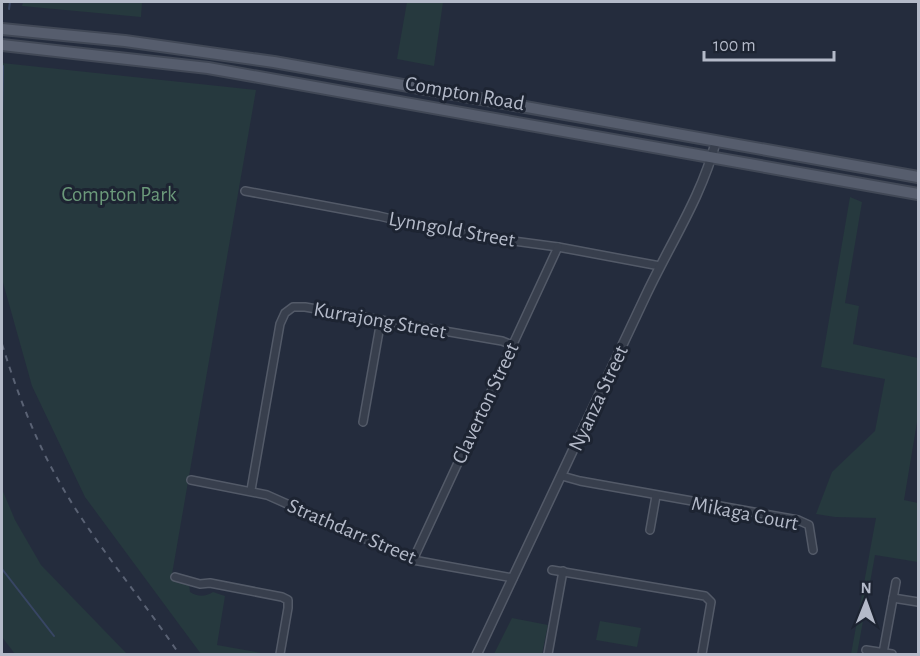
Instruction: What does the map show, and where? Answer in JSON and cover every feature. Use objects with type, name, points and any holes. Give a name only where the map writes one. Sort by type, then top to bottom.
[{"type":"main road","name":"Compton Road","points":[[2,29],[125,41],[286,64],[918,177]]},
{"type":"main road","points":[[125,41],[126,50],[140,53],[149,61]]},
{"type":"main road","name":"Compton Road","points":[[2,45],[208,68],[918,194]]},
{"type":"street","name":"Nyanza Street","points":[[477,654],[660,266],[699,189],[716,141]]},
{"type":"street","name":"Lynngold Street","points":[[245,191],[368,214],[447,232],[558,247],[660,266]]},
{"type":"street","name":"Claverton Street","points":[[413,560],[558,247]]},
{"type":"street","name":"Kurrajong Street","points":[[251,490],[280,324],[285,314],[293,307],[381,320],[502,341],[512,345]]},
{"type":"street","points":[[363,422],[381,320]]},
{"type":"street","name":"Mikaga Court","points":[[562,476],[580,482],[798,520],[809,525],[813,550]]},
{"type":"street","name":"Strathdarr Street","points":[[192,480],[267,495],[413,560],[513,578]]},
{"type":"street","points":[[650,530],[656,496]]},
{"type":"street","points":[[552,570],[705,596],[711,602],[702,654]]},
{"type":"street","points":[[548,654],[563,571]]},
{"type":"street","points":[[176,577],[200,584],[210,583],[288,600],[280,654]]},
{"type":"street","points":[[883,653],[896,582]]},
{"type":"street","points":[[893,598],[918,602]]},
{"type":"street","points":[[866,650],[891,654]]},
{"type":"green space","points":[[23,2],[142,2],[141,17],[22,6]]},
{"type":"green space","points":[[407,2],[443,2],[434,66],[397,59]]},
{"type":"green space","name":"Compton Park","points":[[2,63],[256,90],[171,580],[189,584],[190,592],[196,595],[204,596],[213,592],[225,596],[217,645],[267,654],[201,654],[85,497],[32,386],[2,279]]},
{"type":"green space","points":[[850,197],[862,202],[845,303],[859,306],[853,344],[918,358],[918,416],[904,500],[918,503],[918,562],[875,555],[857,654],[851,654],[876,518],[816,514],[832,472],[875,431],[885,379],[821,367]]},
{"type":"green space","points":[[2,489],[15,520],[41,565],[127,654],[15,654],[2,637]]},
{"type":"green space","points":[[512,618],[548,625],[542,654],[494,654]]},
{"type":"green space","points":[[600,621],[641,628],[637,647],[596,640]]},
{"type":"waterway","points":[[9,9],[10,2]]},
{"type":"waterway","points":[[2,115],[3,66]]},
{"type":"waterway","points":[[2,569],[54,636]]},
{"type":"railway","points":[[2,344],[26,412],[56,476],[84,522],[179,654]]}]
